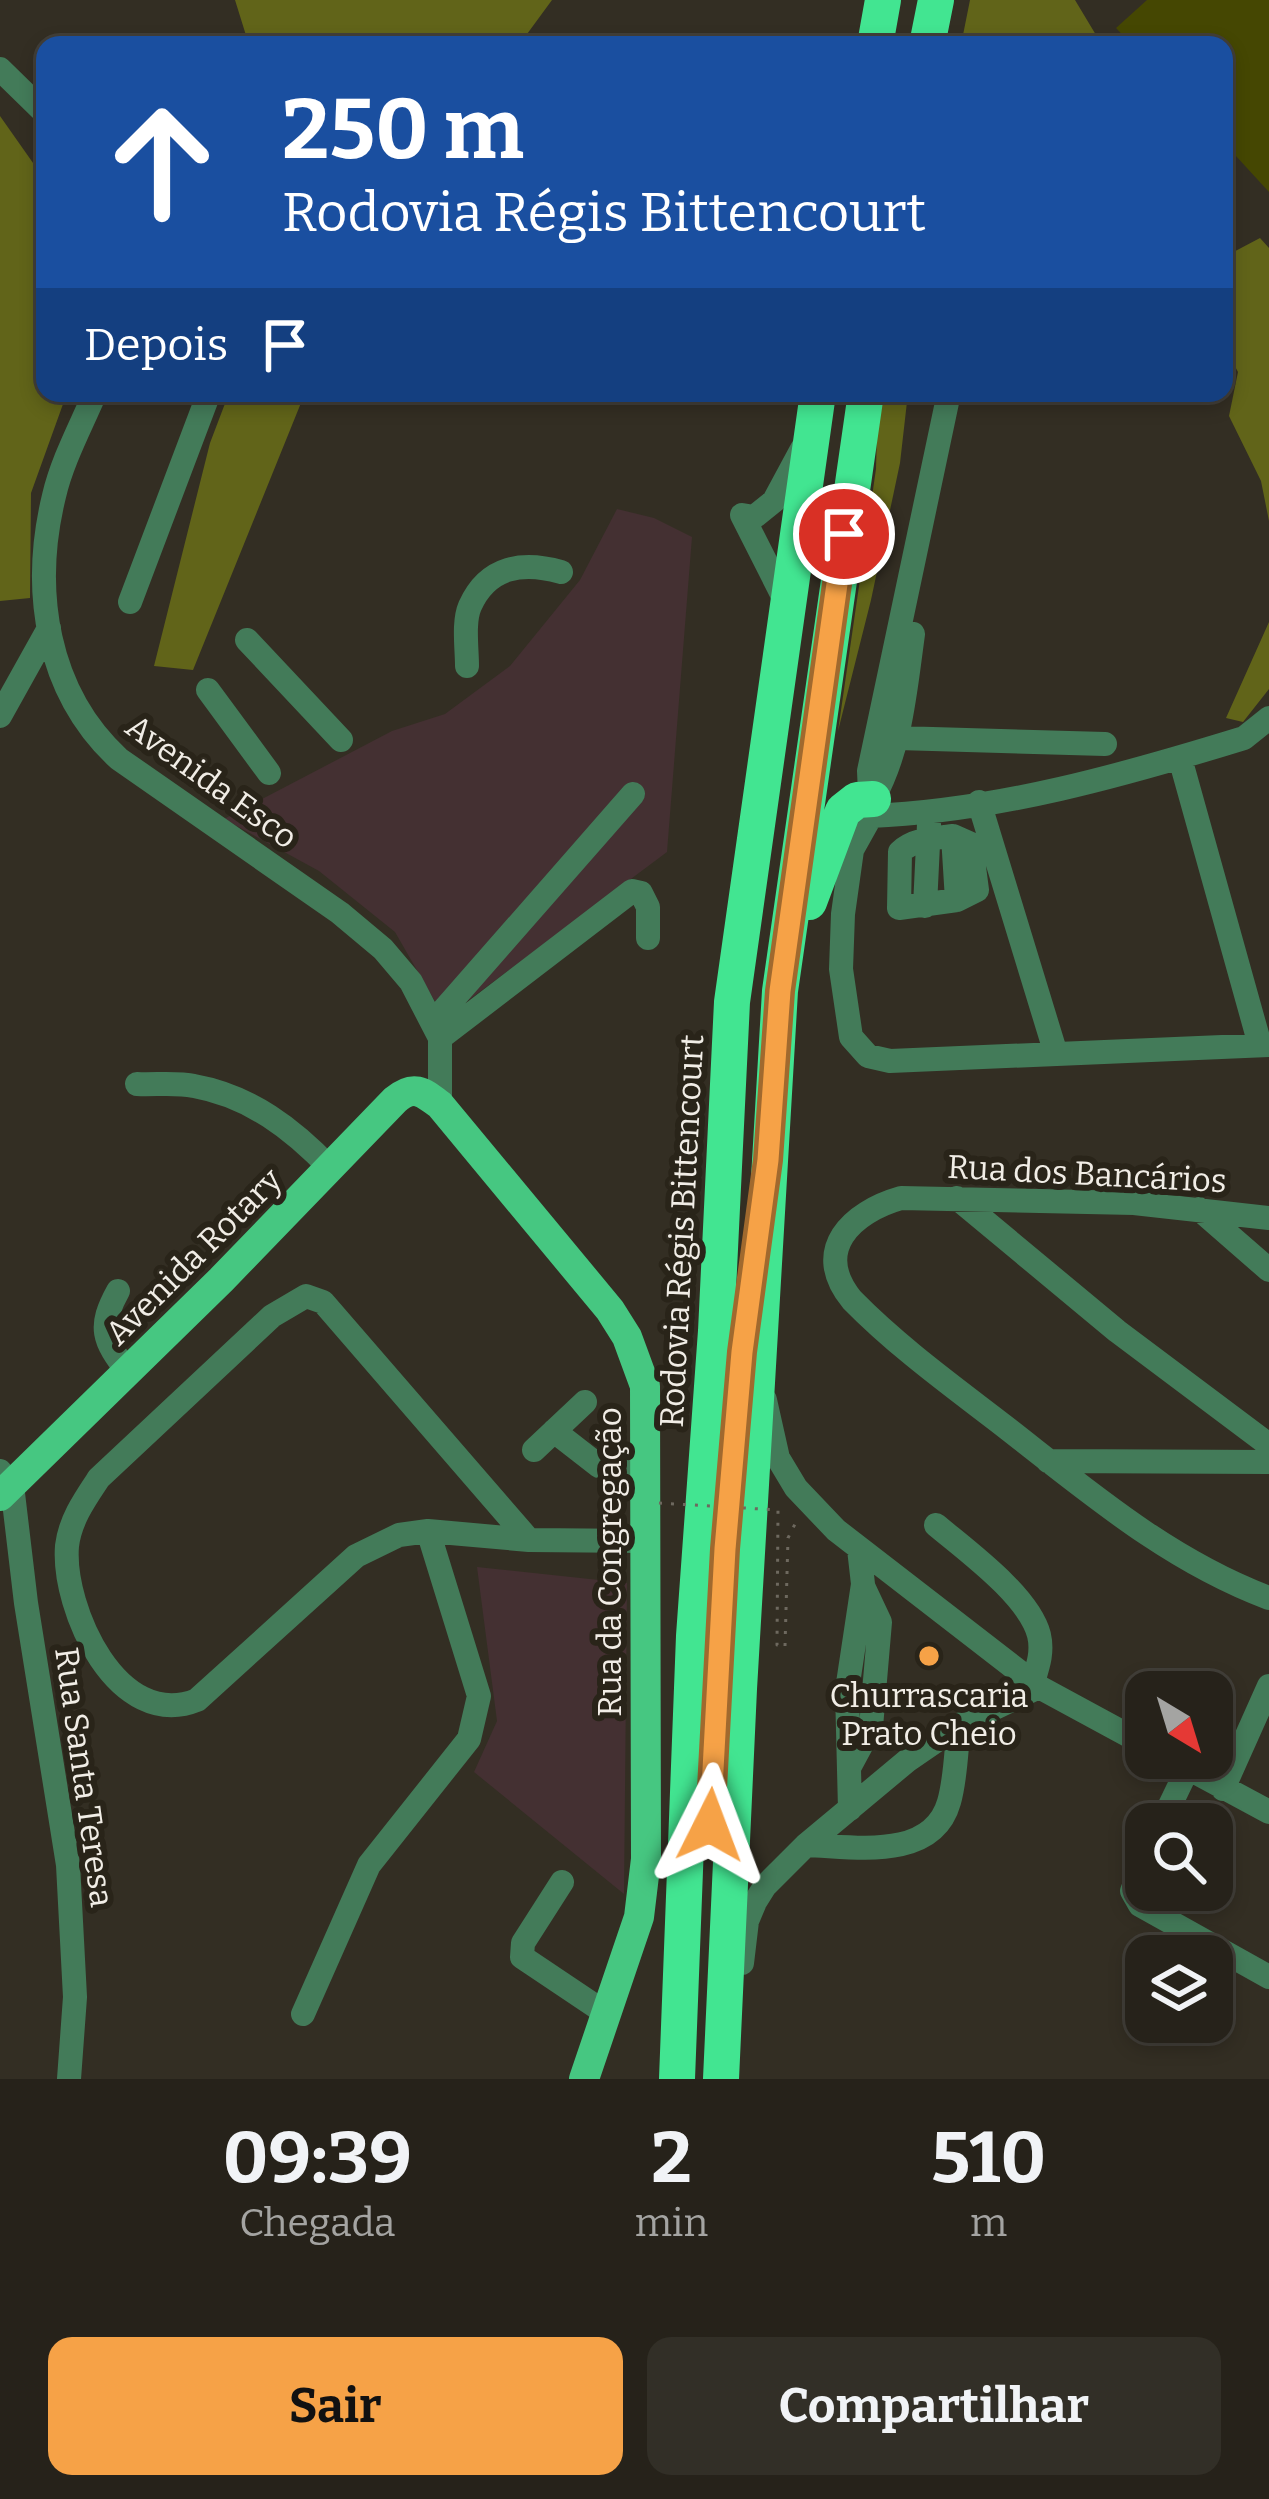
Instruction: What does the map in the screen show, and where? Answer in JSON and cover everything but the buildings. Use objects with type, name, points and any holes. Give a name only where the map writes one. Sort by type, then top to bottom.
[{"type":"highway","points":[[877,36],[883,0]]},
{"type":"highway","points":[[929,36],[936,0]]},
{"type":"highway","name":"Rodovia Régis Bittencourt","points":[[677,2079],[694,1636],[716,1330],[732,1002],[817,402]]},
{"type":"highway","points":[[723,2079],[758,1332],[780,991],[865,402]]},
{"type":"highway","points":[[780,991],[843,812],[852,802],[872,808]]},
{"type":"highway","points":[[698,2079],[725,1549],[742,1352],[766,1185]]},
{"type":"highway","points":[[731,1853],[748,1790],[751,1643],[760,1605],[764,1390],[758,1332]]},
{"type":"main road","name":"Avenida Rotary","points":[[4,1484],[128,1372],[405,1091],[421,1090],[440,1105]]},
{"type":"main road","name":"Rua da Congregação","points":[[440,1105],[610,1310],[627,1337],[645,1386],[646,1859],[639,1917],[584,2079]]},
{"type":"street","points":[[0,69],[36,104]]},
{"type":"street","name":"Avenida Esco","points":[[90,402],[55,491],[45,569],[49,628],[60,677],[94,736],[119,759],[340,913],[383,949],[411,982],[437,1030]]},
{"type":"street","points":[[130,602],[206,402]]},
{"type":"street","points":[[872,808],[869,770],[947,402]]},
{"type":"street","points":[[786,602],[742,515],[754,517],[774,501],[812,432]]},
{"type":"street","points":[[467,666],[468,609],[488,581],[513,566],[535,564],[561,572]]},
{"type":"street","points":[[905,602],[915,623],[898,738],[852,850],[843,914],[845,1018],[859,1050],[890,1061],[1264,1045],[1180,758]]},
{"type":"street","points":[[0,716],[49,628]]},
{"type":"street","points":[[247,640],[341,740]]},
{"type":"street","points":[[208,690],[269,772]]},
{"type":"street","points":[[872,808],[929,812],[1045,791],[1244,738],[1269,718]]},
{"type":"street","points":[[898,738],[1105,744]]},
{"type":"street","points":[[440,1105],[437,1030],[634,794]]},
{"type":"street","points":[[979,802],[1056,1054]]},
{"type":"street","points":[[929,812],[941,838],[926,906],[957,900],[976,890],[970,844],[941,838]]},
{"type":"street","points":[[437,1030],[632,891],[641,893],[648,907],[648,938]]},
{"type":"street","points":[[137,1084],[194,1085],[252,1105],[298,1134],[331,1169]]},
{"type":"street","name":"Rua dos Bancários","points":[[1048,1461],[876,1324],[844,1290],[836,1258],[839,1238],[860,1214],[901,1198],[957,1198],[1068,1200],[1269,1218]]},
{"type":"street","points":[[957,1198],[1117,1331],[1269,1445]]},
{"type":"street","points":[[1199,1209],[1269,1270]]},
{"type":"street","points":[[118,1291],[104,1326],[106,1339],[128,1372]]},
{"type":"street","points":[[529,1540],[323,1302],[306,1296],[272,1316],[99,1478],[80,1506],[68,1540],[67,1579],[75,1613],[93,1649],[138,1697],[160,1706],[180,1707],[197,1700],[356,1556],[399,1535],[428,1531],[529,1540],[644,1540]]},
{"type":"street","points":[[764,1390],[778,1458],[807,1501],[859,1549],[1036,1684],[1125,1733]]},
{"type":"street","points":[[534,1450],[585,1402]]},
{"type":"street","points":[[554,1431],[599,1466],[644,1462]]},
{"type":"street","points":[[1048,1461],[1269,1462]]},
{"type":"street","points":[[1048,1461],[1166,1546],[1269,1598]]},
{"type":"street","name":"Rua Santa Teresa","points":[[4,1484],[68,1865],[76,1997],[69,2079]]},
{"type":"street","points":[[936,1525],[1029,1612],[1039,1635],[1036,1684]]},
{"type":"street","points":[[303,2014],[369,1865],[470,1739],[479,1696],[428,1531]]},
{"type":"street","points":[[850,1809],[847,1690],[863,1584],[859,1549]]},
{"type":"street","points":[[723,2079],[736,2021],[747,1921],[765,1886],[806,1845],[908,1760],[958,1725],[1036,1684]]},
{"type":"street","points":[[1223,1789],[1269,1685]]},
{"type":"street","points":[[806,1845],[899,1847],[920,1838],[949,1805],[958,1725]]},
{"type":"street","points":[[1206,1779],[1269,1812]]},
{"type":"street","points":[[562,1882],[523,1942],[522,1957],[607,2014]]},
{"type":"street","points":[[1151,1911],[1269,1978]]},
{"type":"path","points":[[659,1503],[778,1510],[777,1645],[785,1646],[788,1538],[807,1501]]},
{"type":"shaded area","points":[[235,0],[552,0],[526,36],[246,36]]},
{"type":"shaded area","points":[[970,0],[1075,0],[1097,36],[963,36]]},
{"type":"shaded area","points":[[1147,0],[1269,0],[1269,192],[1233,153],[1233,36],[1124,36],[1116,28]]},
{"type":"shaded area","points":[[0,116],[36,167],[36,402],[64,402],[31,493],[30,598],[0,601]]},
{"type":"shaded area","points":[[1260,238],[1269,248],[1269,521],[1261,481],[1229,416],[1238,372],[1233,363],[1233,252]]},
{"type":"shaded area","points":[[226,402],[301,402],[193,670],[154,666],[210,443]]},
{"type":"shaded area","points":[[878,402],[907,402],[900,463],[838,731],[876,469]]},
{"type":"shaded area","points":[[617,509],[654,518],[692,537],[667,852],[454,1011],[437,1005],[395,932],[319,871],[224,819],[392,731],[445,714],[510,666],[580,580]]},
{"type":"shaded area","points":[[1269,622],[1269,689],[1243,722],[1226,718]]},
{"type":"shaded area","points":[[477,1567],[627,1583],[624,1894],[474,1772],[497,1721]]},
{"type":"place","name":"Churrascaria Prato Cheio","points":[[929,1656]]},
{"type":"route","points":[[710,1825],[725,1549],[742,1352],[766,1185],[780,991],[844,534]]}]
